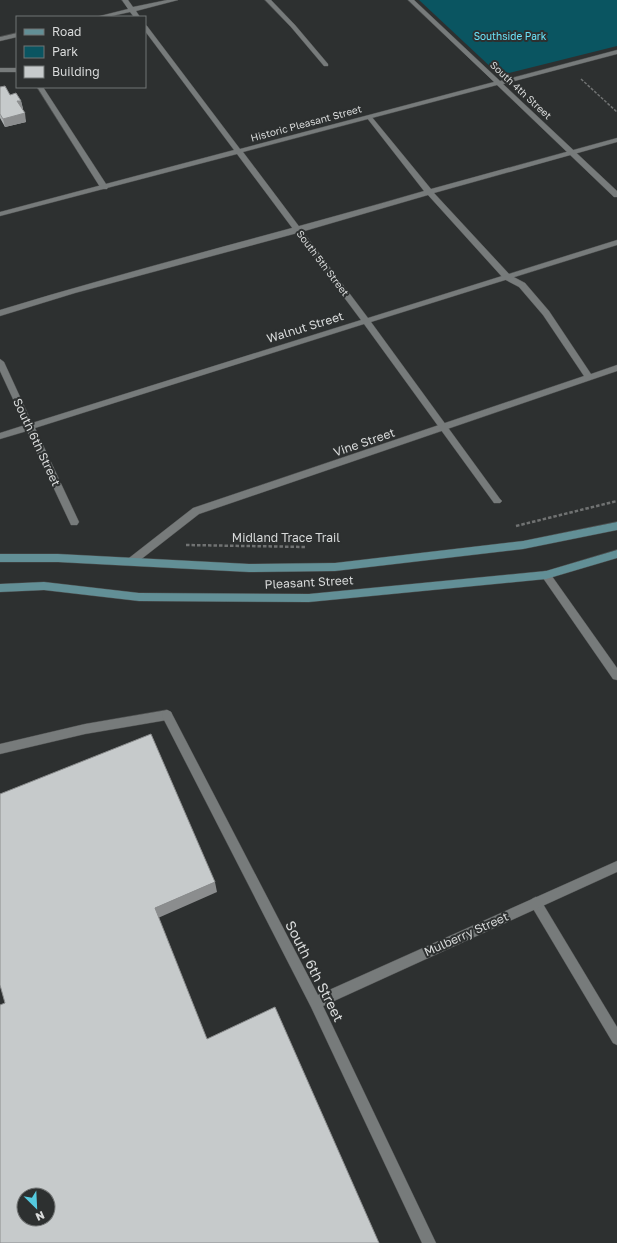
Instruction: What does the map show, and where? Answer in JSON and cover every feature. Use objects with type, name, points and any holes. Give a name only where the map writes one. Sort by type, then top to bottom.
[{"type":"street","points":[[125,0],[136,16]]},
{"type":"street","points":[[103,16],[175,0]]},
{"type":"street","points":[[268,0],[293,26],[326,65]]},
{"type":"street","name":"South 4th Street","points":[[411,0],[617,195]]},
{"type":"street","name":"South 5th Street","points":[[146,28],[366,321],[497,501]]},
{"type":"street","points":[[0,39],[16,35]]},
{"type":"street","name":"Historic Pleasant Street","points":[[0,214],[617,52]]},
{"type":"street","points":[[0,70],[16,70]]},
{"type":"street","points":[[41,88],[104,187]]},
{"type":"street","points":[[369,117],[429,192],[507,277],[522,285],[546,313],[590,378]]},
{"type":"street","points":[[0,313],[72,291],[298,230],[617,140]]},
{"type":"street","name":"Walnut Street","points":[[0,436],[617,242]]},
{"type":"street","name":"South 6th Street","points":[[0,362],[74,522]]},
{"type":"street","name":"Vine Street","points":[[132,561],[196,511],[617,368]]},
{"type":"street","name":"Pleasant Street","points":[[0,558],[58,558],[249,568],[335,567],[523,545],[617,526]]},
{"type":"street","name":"Pleasant Street","points":[[0,588],[44,586],[139,597],[309,598],[546,575],[617,554]]},
{"type":"street","points":[[546,575],[617,676]]},
{"type":"street","name":"South 6th Street","points":[[0,749],[85,729],[167,715],[315,1003],[429,1243]]},
{"type":"street","name":"Mulberry Street","points":[[315,1003],[617,866]]},
{"type":"street","points":[[536,903],[617,1039]]},
{"type":"path","points":[[576,74],[617,112]]},
{"type":"path","points":[[511,527],[617,501]]},
{"type":"path","name":"Midland Trace Trail","points":[[154,544],[314,548]]},
{"type":"green space","name":"Southside Park","points":[[419,0],[617,0],[617,46],[501,75]]},
{"type":"building","points":[[5,86],[10,95],[16,93],[21,101],[17,101],[25,113],[3,119],[0,114],[0,87]]},
{"type":"building","points":[[151,734],[215,882],[155,908],[207,1039],[275,1007],[379,1243],[0,1243],[0,1005],[5,1003],[0,985],[0,794]]}]
